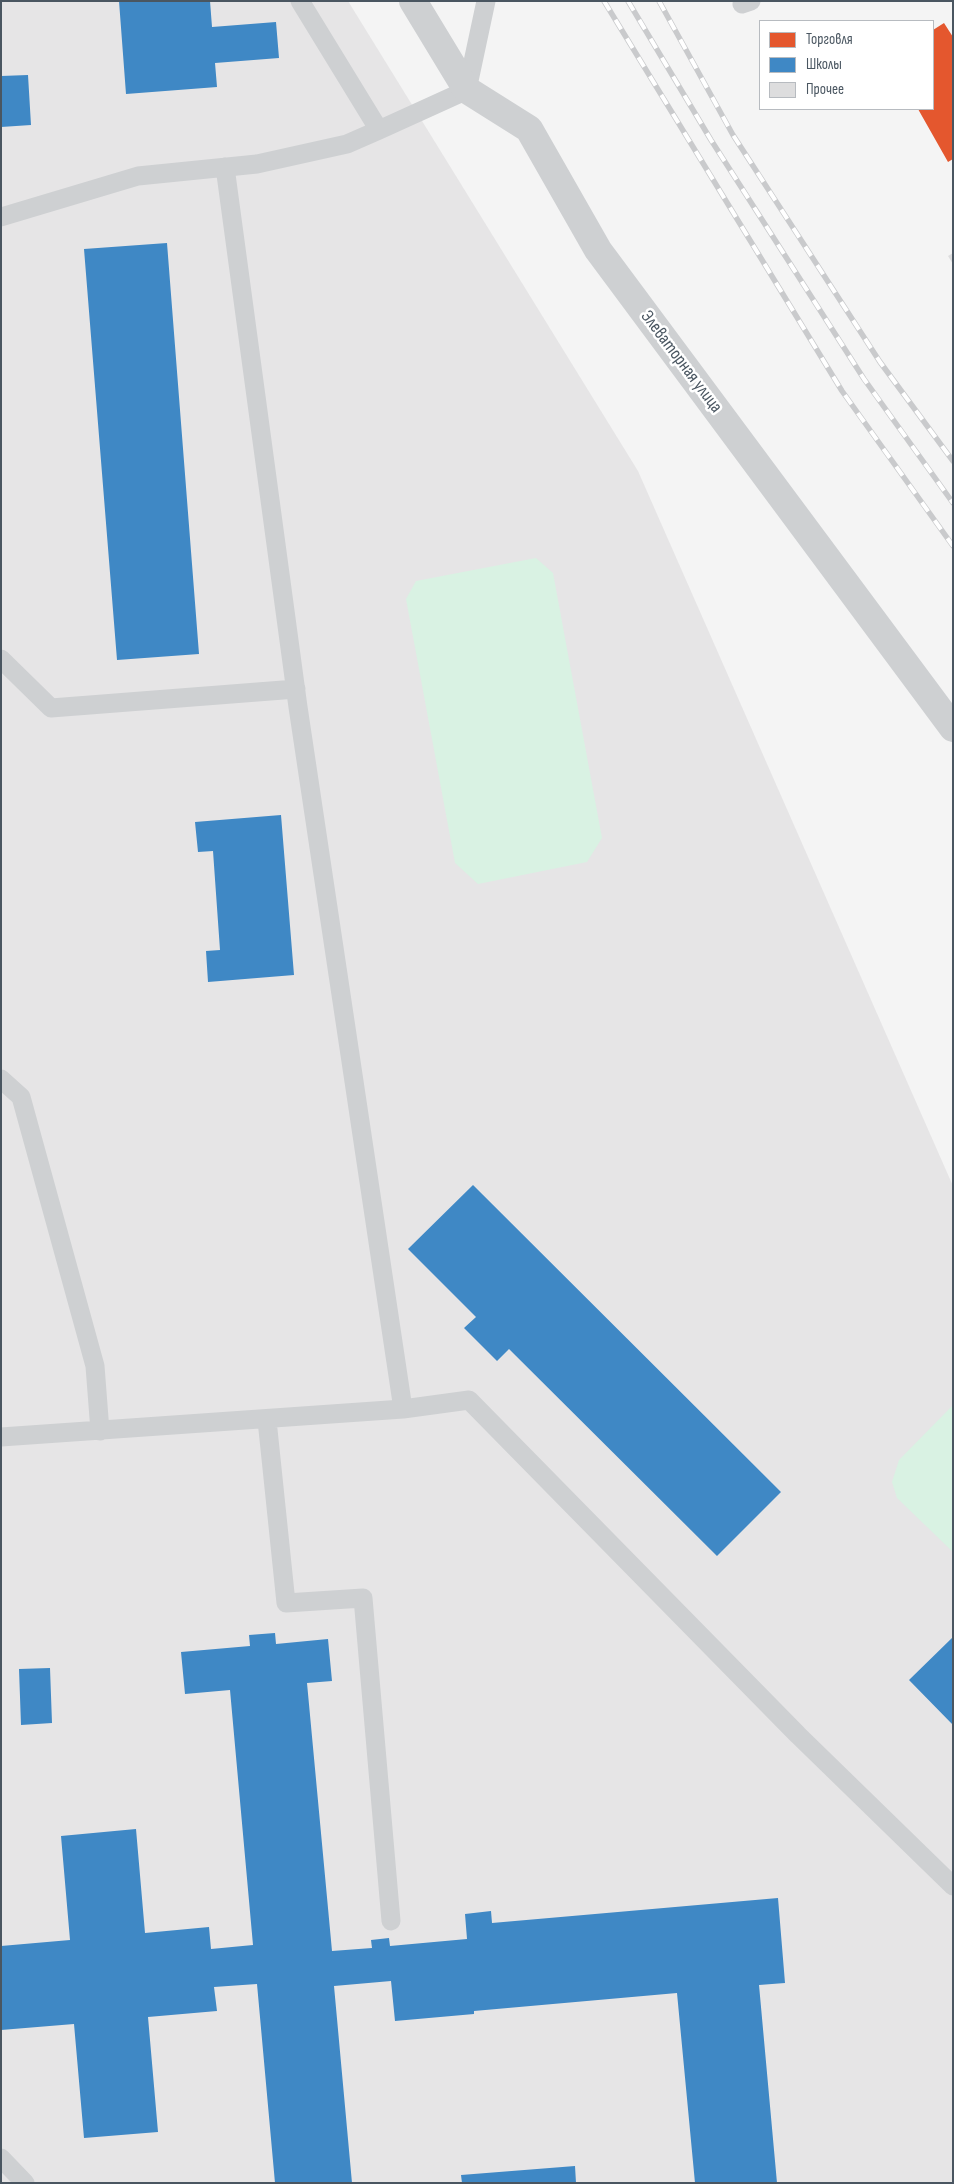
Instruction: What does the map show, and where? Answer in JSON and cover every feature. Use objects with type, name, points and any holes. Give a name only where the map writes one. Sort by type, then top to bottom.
[{"type":"street","name":"Элеваторная улица","points":[[412,1],[467,90],[529,129],[598,250],[953,728]]},
{"type":"lane","points":[[300,1],[379,130]]},
{"type":"lane","points":[[1,217],[138,176],[257,164],[347,144],[379,130],[467,90],[486,1]]},
{"type":"lane","points":[[224,167],[296,689],[404,1409]]},
{"type":"lane","points":[[1,659],[50,708],[296,689]]},
{"type":"lane","points":[[1,1079],[21,1097],[95,1366],[100,1431]]},
{"type":"lane","points":[[1,1438],[404,1409],[469,1400],[798,1736],[953,1886]]},
{"type":"lane","points":[[267,1420],[286,1603],[363,1598],[391,1921]]},
{"type":"lane","points":[[1,2158],[25,2183]]},
{"type":"shaded area","points":[[1,1],[348,1],[638,471],[953,1186],[953,2183],[1,2183]]},
{"type":"green space","points":[[536,558],[553,573],[602,838],[587,862],[478,884],[455,863],[406,599],[416,581]]},
{"type":"green space","points":[[953,1405],[953,1552],[897,1498],[892,1482],[899,1460]]},
{"type":"building: Торговля","points":[[944,23],[953,37],[953,159],[948,162],[919,110],[934,110],[934,29]]},
{"type":"building: Школы","points":[[119,1],[210,1],[212,27],[276,22],[279,58],[215,63],[217,87],[126,94]]},
{"type":"building: Школы","points":[[28,75],[31,125],[1,127],[1,76]]},
{"type":"building: Школы","points":[[167,243],[199,654],[117,660],[84,249]]},
{"type":"building: Школы","points":[[281,815],[294,975],[208,982],[206,951],[220,950],[213,851],[198,852],[195,822]]},
{"type":"building: Школы","points":[[473,1185],[781,1492],[717,1556],[509,1349],[497,1361],[464,1328],[476,1317],[408,1249]]},
{"type":"building: Школы","points":[[275,1633],[276,1644],[328,1639],[332,1681],[307,1683],[332,1951],[372,1948],[371,1940],[389,1938],[390,1946],[467,1939],[465,1914],[491,1911],[492,1923],[778,1898],[785,1983],[759,1985],[777,2183],[695,2183],[677,1993],[474,2011],[474,2014],[395,2021],[391,1981],[334,1986],[352,2183],[275,2183],[257,1984],[214,1987],[217,2011],[148,2017],[158,2132],[84,2138],[74,2024],[1,2030],[1,1946],[70,1940],[61,1836],[136,1829],[145,1933],[209,1927],[211,1949],[253,1945],[230,1690],[185,1694],[181,1652],[250,1646],[249,1635]]},
{"type":"building: Школы","points":[[953,1637],[953,1725],[909,1680]]},
{"type":"building: Школы","points":[[50,1668],[52,1723],[21,1725],[19,1669]]},
{"type":"building: Школы","points":[[575,2166],[576,2183],[462,2183],[461,2175]]},
{"type":"building: Прочее","points":[[953,253],[953,264],[948,256]]},
{"type":"railway","points":[[604,1],[842,391],[953,546]]},
{"type":"railway","points":[[628,1],[711,140],[864,379],[953,503]]},
{"type":"railway","points":[[659,1],[733,135],[880,362],[953,461]]}]
